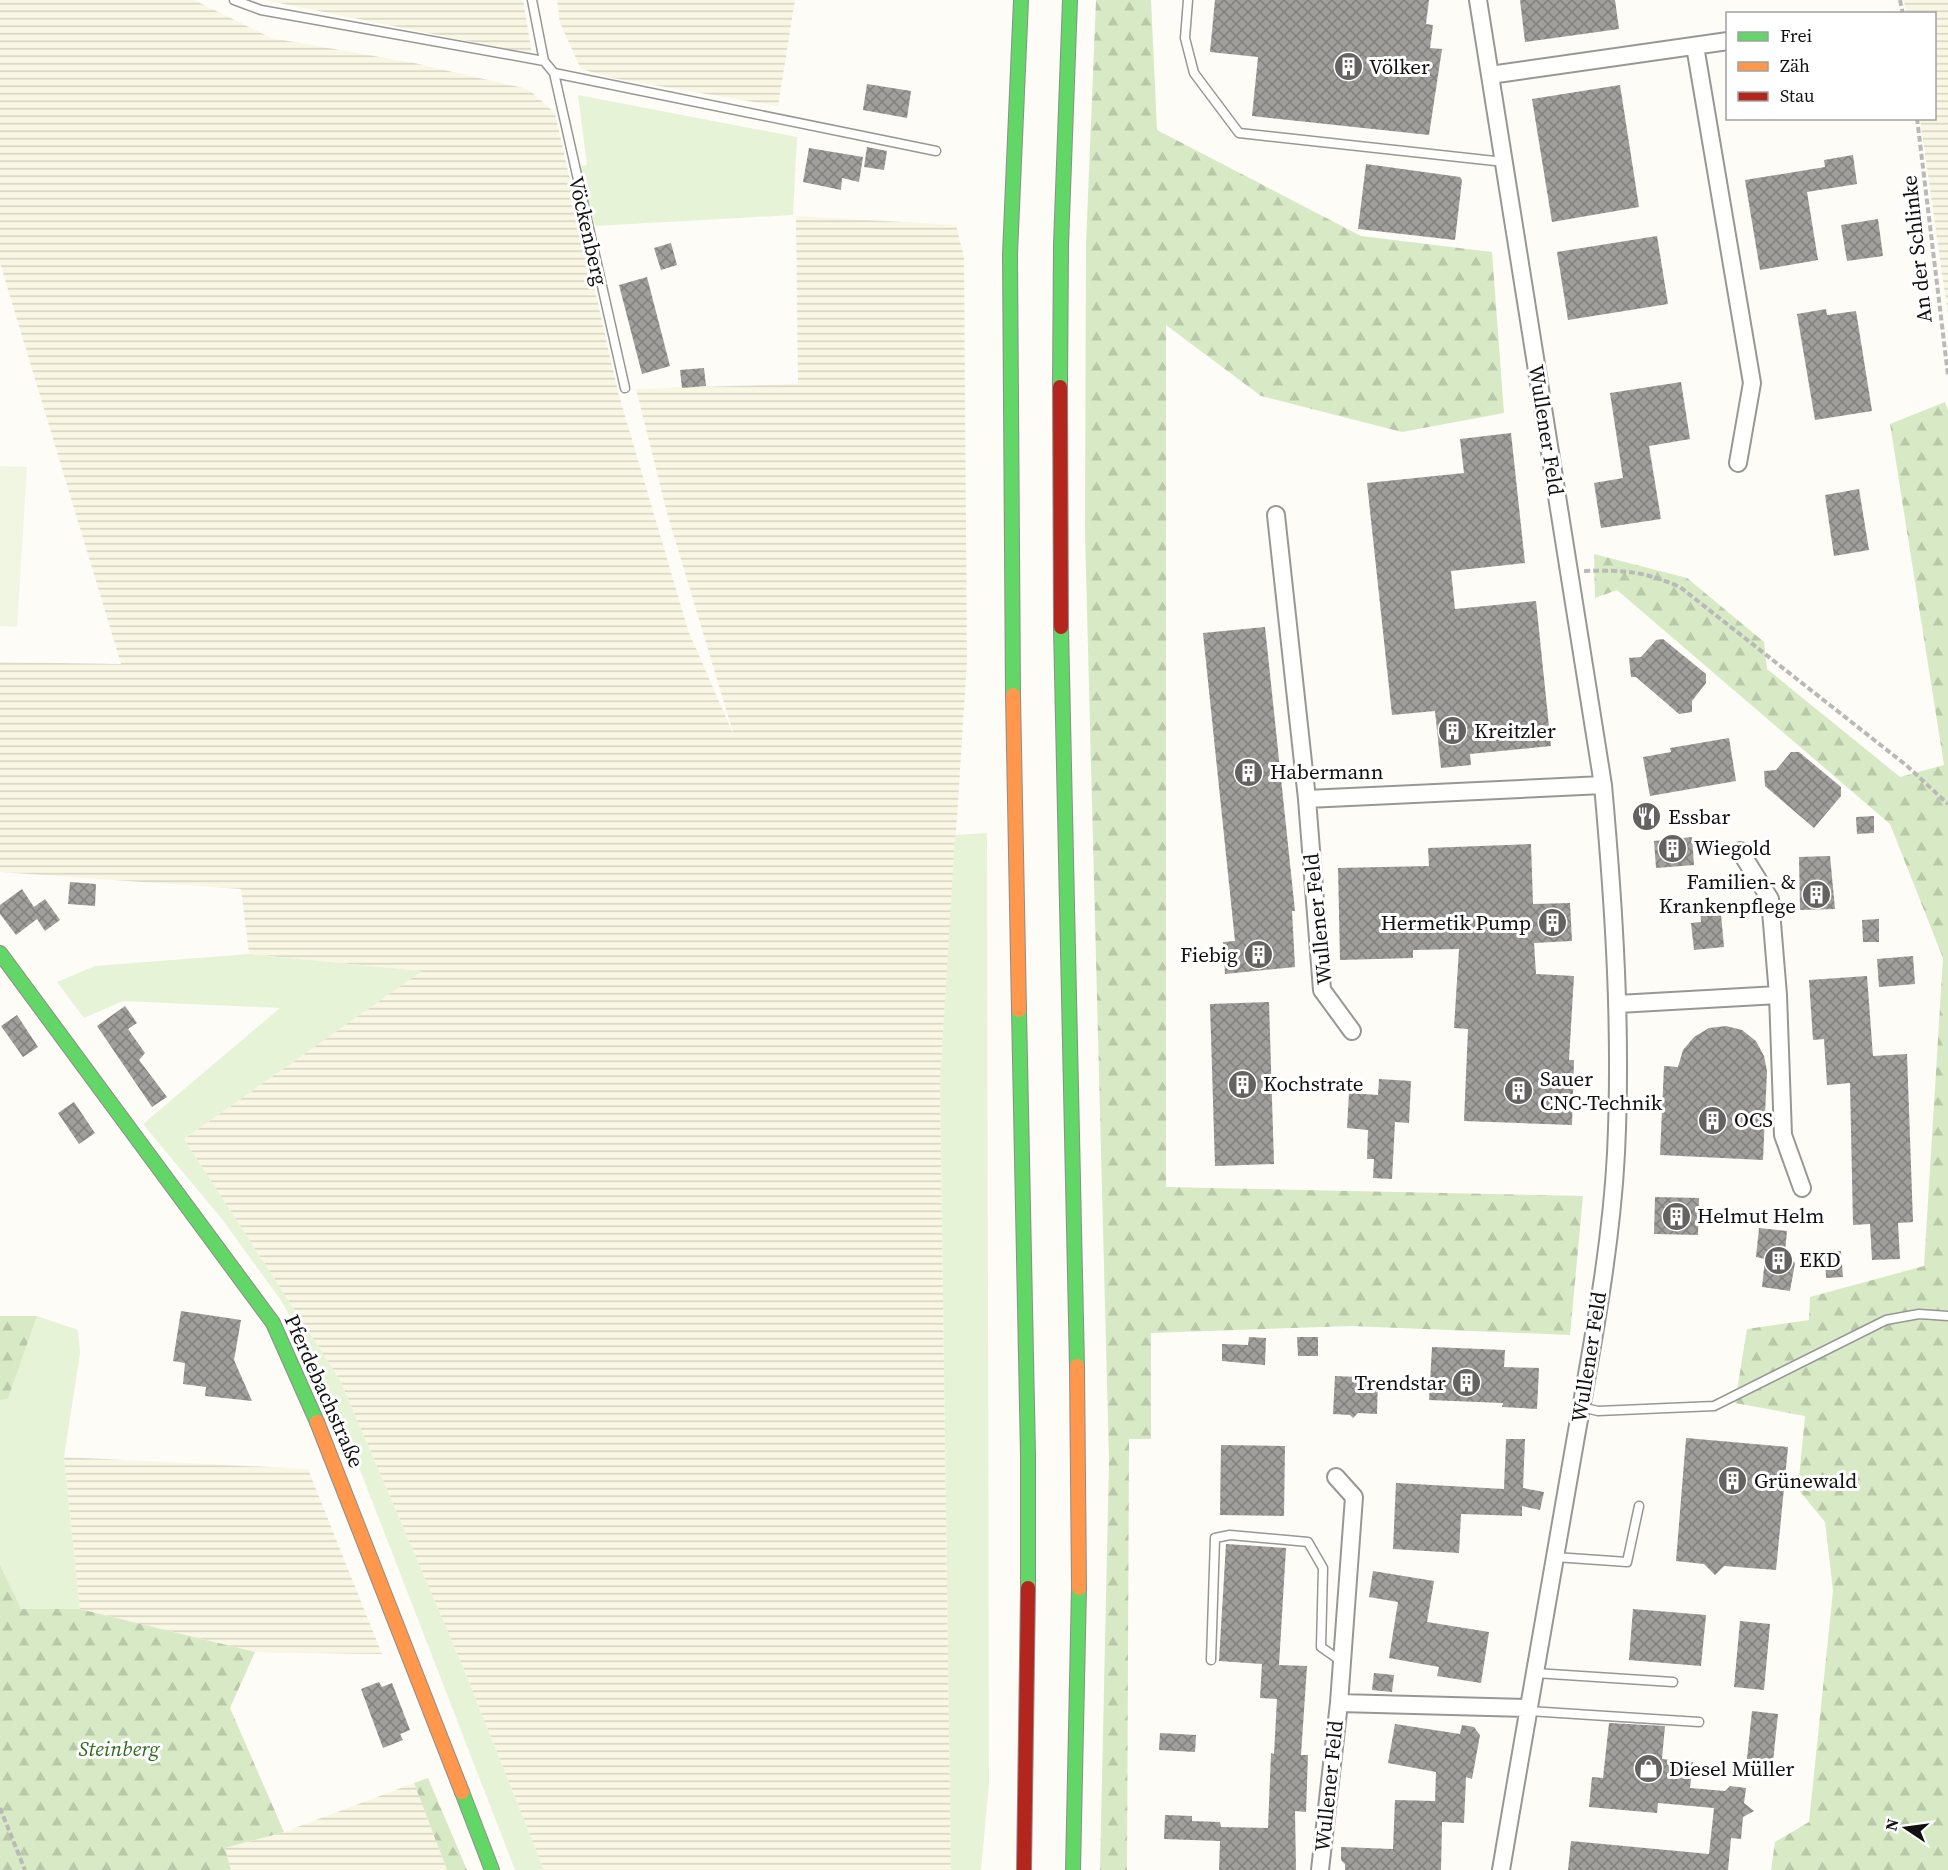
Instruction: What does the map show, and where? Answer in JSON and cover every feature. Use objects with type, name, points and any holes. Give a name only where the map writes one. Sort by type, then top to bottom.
[{"type":"main road","points":[[1021,0],[1010,254],[1010,535],[1028,1443],[1027,1779],[1024,1870]]},
{"type":"main road","points":[[1070,0],[1061,245],[1059,530],[1077,1327],[1079,1658],[1073,1870]]},
{"type":"main road","name":"Pferdebachstraße","points":[[0,954],[273,1323],[331,1453],[492,1870]]},
{"type":"main road","points":[[1010,1847],[1027,1779]]},
{"type":"street","name":"Wullener Feld","points":[[1478,0],[1603,784],[1614,897],[1618,1004],[1616,1152],[1612,1196],[1581,1407],[1501,1870]]},
{"type":"street","points":[[1490,75],[1726,41]]},
{"type":"street","points":[[1695,46],[1752,383],[1738,463]]},
{"type":"street","name":"Wullener Feld","points":[[1276,515],[1307,799],[1322,990],[1352,1031]]},
{"type":"street","points":[[1307,799],[1603,784]]},
{"type":"street","points":[[1740,851],[1770,899],[1778,994],[1783,1135],[1802,1188]]},
{"type":"street","points":[[1618,1004],[1778,994]]},
{"type":"street","name":"Wullener Feld","points":[[1320,1870],[1339,1703],[1354,1497],[1336,1477]]},
{"type":"street","name":"Wullener Feld","points":[[1339,1703],[1529,1709]]},
{"type":"lane","points":[[234,0],[261,10],[544,61]]},
{"type":"lane","points":[[532,0],[544,61],[554,73],[936,151]]},
{"type":"lane","points":[[1188,0],[1185,38],[1194,73],[1239,133],[1504,162]]},
{"type":"lane","name":"Vöckenberg","points":[[554,73],[625,388]]},
{"type":"lane","points":[[1581,1407],[1598,1411],[1714,1406],[1886,1320],[1919,1314],[1948,1316]]},
{"type":"lane","points":[[1555,1557],[1627,1562],[1639,1506]]},
{"type":"lane","points":[[1211,1660],[1215,1538],[1230,1535],[1308,1542],[1323,1568],[1321,1647],[1342,1661]]},
{"type":"lane","points":[[1535,1673],[1673,1682]]},
{"type":"lane","points":[[1529,1709],[1700,1722]]},
{"type":"path","name":"An der Schlinke","points":[[1917,120],[1948,375]]},
{"type":"path","points":[[1568,571],[1622,570],[1649,573],[1680,587],[1906,765],[1948,804]]},
{"type":"path","points":[[0,1808],[25,1870]]},
{"type":"shaded area","points":[[0,0],[194,0],[271,38],[414,63],[528,89],[555,113],[618,392],[688,630],[734,736],[667,513],[636,389],[798,384],[796,216],[956,225],[964,257],[967,661],[940,1083],[951,1870],[544,1870],[463,1667],[340,1380],[184,1139],[421,971],[249,954],[241,889],[0,872],[0,662],[121,664],[0,263]]},
{"type":"shaded area","points":[[266,0],[523,0],[532,54],[269,1]]},
{"type":"shaded area","points":[[557,0],[795,0],[778,106],[612,78],[581,69],[560,23]]},
{"type":"shaded area","points":[[1904,0],[1948,0],[1948,315],[1920,120],[1936,120],[1936,12],[1906,12]]},
{"type":"shaded area","points":[[64,1457],[308,1469],[382,1654],[255,1652],[80,1609]]},
{"type":"shaded area","points":[[414,1783],[447,1870],[231,1870],[225,1848],[284,1832]]},
{"type":"green space","points":[[1096,0],[1151,0],[1157,130],[1361,236],[1492,252],[1504,413],[1402,432],[1261,396],[1166,325],[1166,1187],[1583,1196],[1570,1335],[1352,1326],[1151,1333],[1151,1439],[1129,1439],[1127,1870],[1100,1870],[1109,1460],[1085,533],[1086,244]]},
{"type":"green space","points":[[578,95],[797,137],[793,215],[595,226],[578,167],[587,165]]},
{"type":"green space","points":[[1945,402],[1948,410],[1948,1870],[1771,1870],[1775,1842],[1809,1822],[1833,1591],[1825,1522],[1798,1489],[1805,1416],[1735,1403],[1747,1329],[1809,1320],[1810,1297],[1924,1266],[1943,958],[1890,824],[1617,590],[1595,598],[1594,554],[1687,578],[1764,642],[1767,669],[1900,777],[1944,765],[1890,424]]},
{"type":"green space","points":[[0,466],[27,467],[17,627],[0,626]]},
{"type":"green space","points":[[987,833],[989,1783],[981,1870],[951,1870],[940,1082],[955,835]]},
{"type":"green space","points":[[249,954],[422,971],[184,1139],[340,1380],[463,1667],[544,1870],[515,1870],[321,1369],[280,1299],[221,1218],[143,1124],[280,1008],[123,1001],[84,1018],[57,982],[95,966]]},
{"type":"green space","points":[[0,1316],[37,1316],[8,1399],[0,1400]]},
{"type":"green space","points":[[37,1316],[78,1330],[80,1354],[64,1457],[80,1609],[20,1609],[0,1565],[0,1400],[8,1399]]},
{"type":"green space","name":"Steinberg","points":[[0,1565],[21,1609],[80,1609],[255,1652],[230,1708],[284,1832],[225,1848],[231,1870],[0,1870]]},
{"type":"green space","points":[[428,1778],[467,1870],[447,1870],[414,1783]]},
{"type":"building","name":"Völker","points":[[1215,0],[1429,0],[1426,24],[1433,25],[1430,48],[1442,49],[1429,135],[1252,116],[1258,57],[1210,52]]},
{"type":"building","points":[[1520,0],[1615,0],[1619,29],[1525,42]]},
{"type":"building","points":[[867,84],[911,91],[907,118],[863,110]]},
{"type":"building","points":[[1620,85],[1639,207],[1552,222],[1532,99]]},
{"type":"building","points":[[867,147],[887,151],[884,170],[864,167]]},
{"type":"building","points":[[809,148],[863,157],[859,182],[842,178],[841,190],[803,182]]},
{"type":"building","points":[[1853,155],[1857,184],[1807,192],[1818,260],[1760,270],[1745,180],[1825,167],[1824,160]]},
{"type":"building","points":[[1366,164],[1460,177],[1462,180],[1455,240],[1358,229]]},
{"type":"building","points":[[1878,219],[1883,256],[1847,261],[1841,225]]},
{"type":"building","points":[[1657,236],[1668,304],[1568,320],[1557,252]]},
{"type":"building","points":[[671,243],[677,265],[661,270],[654,248]]},
{"type":"building","points":[[647,277],[670,366],[642,374],[619,285]]},
{"type":"building","points":[[1826,309],[1827,315],[1856,311],[1872,411],[1815,420],[1797,314]]},
{"type":"building","points":[[704,368],[706,386],[682,388],[680,370]]},
{"type":"building","points":[[1681,382],[1690,439],[1649,446],[1661,519],[1601,528],[1594,483],[1623,478],[1610,393]]},
{"type":"building","points":[[1511,433],[1525,563],[1451,571],[1455,609],[1536,601],[1551,746],[1470,754],[1471,765],[1441,768],[1435,711],[1392,715],[1367,483],[1464,473],[1460,439]]},
{"type":"building","points":[[1859,489],[1869,550],[1834,556],[1825,495]]},
{"type":"building","name":"Habermann","points":[[1265,627],[1295,911],[1292,911],[1295,967],[1225,974],[1223,942],[1235,941],[1203,633]]},
{"type":"building","points":[[1663,639],[1706,674],[1706,683],[1692,701],[1692,712],[1679,714],[1636,677],[1631,677],[1629,658],[1641,657],[1656,640]]},
{"type":"building","points":[[1729,738],[1736,781],[1650,796],[1643,757],[1671,752],[1670,748]]},
{"type":"building","points":[[1791,752],[1799,752],[1841,787],[1841,796],[1814,828],[1765,786],[1764,771],[1776,770]]},
{"type":"building","points":[[1874,816],[1874,833],[1857,834],[1856,817]]},
{"type":"building","name":"Wiegold","points":[[1692,837],[1694,865],[1656,868],[1654,841]]},
{"type":"building","points":[[1531,844],[1533,904],[1570,903],[1572,941],[1534,943],[1536,974],[1574,976],[1569,1060],[1574,1060],[1572,1125],[1464,1121],[1468,1029],[1454,1028],[1459,949],[1413,950],[1413,958],[1340,960],[1338,868],[1429,866],[1428,848]]},
{"type":"building","name":"Familien- & Krankenpflege","points":[[1830,856],[1835,909],[1800,910],[1799,857]]},
{"type":"building","points":[[70,882],[96,884],[95,906],[68,904]]},
{"type":"building","points":[[22,889],[34,907],[45,899],[60,920],[45,931],[37,919],[16,935],[0,914],[0,905]]},
{"type":"building","points":[[1720,904],[1724,947],[1694,950],[1691,923],[1701,922],[1700,906]]},
{"type":"building","points":[[1879,919],[1879,942],[1863,942],[1862,920]]},
{"type":"building","points":[[1913,956],[1915,984],[1879,987],[1877,959]]},
{"type":"building","points":[[1867,976],[1873,1056],[1907,1054],[1913,1222],[1898,1223],[1900,1259],[1872,1260],[1870,1224],[1853,1225],[1850,1083],[1827,1085],[1824,1039],[1813,1040],[1809,980]]},
{"type":"building","name":"Kochstrate","points":[[1269,1002],[1274,1164],[1215,1166],[1210,1004]]},
{"type":"building","points":[[125,1006],[137,1023],[128,1029],[145,1053],[139,1060],[167,1097],[152,1107],[97,1026]]},
{"type":"building","points":[[17,1015],[38,1047],[23,1057],[1,1026]]},
{"type":"building","name":"OCS","points":[[1726,1026],[1742,1030],[1756,1041],[1764,1056],[1767,1071],[1763,1160],[1660,1155],[1664,1066],[1678,1067],[1683,1050],[1694,1037],[1709,1028]]},
{"type":"building","points":[[1379,1079],[1411,1081],[1409,1123],[1395,1122],[1392,1179],[1373,1178],[1374,1159],[1367,1159],[1368,1130],[1347,1128],[1349,1093],[1378,1095]]},
{"type":"building","points":[[74,1102],[95,1133],[79,1144],[58,1113]]},
{"type":"building","name":"Helmut Helm","points":[[1655,1197],[1699,1198],[1698,1235],[1654,1234]]},
{"type":"building","name":"EKD","points":[[1759,1228],[1787,1231],[1785,1252],[1795,1263],[1790,1291],[1762,1287],[1765,1259],[1756,1257]]},
{"type":"building","points":[[1841,1251],[1843,1277],[1826,1278],[1825,1252]]},
{"type":"building","points":[[181,1311],[241,1320],[234,1360],[252,1401],[205,1396],[206,1387],[183,1384],[185,1363],[173,1361]]},
{"type":"building","points":[[1249,1337],[1266,1338],[1265,1365],[1222,1361],[1222,1344],[1248,1345]]},
{"type":"building","points":[[1297,1337],[1318,1337],[1318,1356],[1298,1356]]},
{"type":"building","name":"Trendstar","points":[[1432,1347],[1505,1350],[1504,1367],[1539,1368],[1537,1409],[1502,1407],[1503,1403],[1429,1400]]},
{"type":"building","points":[[1335,1376],[1378,1378],[1377,1414],[1358,1413],[1353,1418],[1350,1415],[1333,1414]]},
{"type":"building","points":[[1686,1438],[1788,1447],[1776,1570],[1724,1566],[1715,1575],[1704,1564],[1676,1561]]},
{"type":"building","points":[[1506,1439],[1525,1439],[1523,1488],[1544,1492],[1540,1510],[1522,1506],[1522,1516],[1461,1514],[1459,1553],[1393,1549],[1396,1483],[1504,1489]]},
{"type":"building","points":[[1221,1445],[1285,1446],[1284,1516],[1220,1515]]},
{"type":"building","points":[[1226,1544],[1286,1548],[1279,1665],[1307,1666],[1301,1755],[1308,1755],[1306,1812],[1295,1811],[1296,1870],[1219,1870],[1220,1841],[1164,1839],[1165,1815],[1192,1816],[1192,1821],[1220,1822],[1221,1827],[1268,1828],[1271,1753],[1274,1754],[1277,1699],[1260,1698],[1262,1664],[1219,1661]]},
{"type":"building","points":[[1373,1571],[1434,1581],[1427,1622],[1489,1632],[1481,1683],[1437,1676],[1439,1667],[1389,1658],[1398,1602],[1369,1597]]},
{"type":"building","points":[[1633,1609],[1706,1615],[1701,1666],[1629,1660]]},
{"type":"building","points":[[1740,1621],[1770,1624],[1764,1690],[1734,1687]]},
{"type":"building","points":[[1374,1673],[1394,1675],[1392,1692],[1372,1690]]},
{"type":"building","points":[[379,1682],[382,1687],[392,1683],[410,1730],[400,1734],[403,1740],[383,1748],[361,1689]]},
{"type":"building","points":[[1752,1711],[1778,1714],[1772,1771],[1746,1768]]},
{"type":"building","points":[[1609,1723],[1665,1726],[1662,1759],[1693,1762],[1690,1788],[1725,1791],[1730,1786],[1746,1788],[1744,1803],[1754,1811],[1743,1817],[1741,1839],[1731,1838],[1728,1870],[1568,1870],[1571,1841],[1709,1854],[1714,1808],[1658,1803],[1657,1813],[1589,1807],[1592,1777],[1603,1778]]},
{"type":"building","points":[[1395,1724],[1460,1734],[1462,1725],[1474,1727],[1480,1735],[1472,1779],[1466,1777],[1464,1823],[1442,1822],[1441,1870],[1345,1870],[1345,1864],[1341,1860],[1341,1847],[1393,1849],[1395,1800],[1435,1801],[1436,1772],[1388,1763]]},
{"type":"building","points":[[1160,1733],[1196,1735],[1195,1752],[1159,1750]]},
{"type":"traffic: fast","points":[[1013,695],[1010,254],[1021,0]]},
{"type":"traffic: fast","points":[[1060,387],[1061,245],[1070,0]]},
{"type":"traffic: fast","points":[[1061,627],[1077,1366]]},
{"type":"traffic: fast","points":[[0,953],[273,1323],[317,1422]]},
{"type":"traffic: fast","points":[[1019,1010],[1028,1455],[1028,1588]]},
{"type":"traffic: fast","points":[[1073,1870],[1079,1588]]},
{"type":"traffic: fast","points":[[462,1792],[492,1870]]},
{"type":"traffic: slow","points":[[1013,695],[1019,1010]]},
{"type":"traffic: slow","points":[[1077,1366],[1079,1588]]},
{"type":"traffic: slow","points":[[317,1422],[462,1792]]},
{"type":"traffic: jam","points":[[1060,387],[1061,627]]},
{"type":"traffic: jam","points":[[1024,1870],[1028,1588]]},
{"type":"place","name":"Völker","points":[[1348,67]]},
{"type":"place","name":"Kreitzler","points":[[1453,731]]},
{"type":"place","name":"Habermann","points":[[1249,772]]},
{"type":"place","name":"Essbar","points":[[1647,817]]},
{"type":"place","name":"Wiegold","points":[[1673,848]]},
{"type":"place","name":"Familien- & Krankenpflege","points":[[1817,894]]},
{"type":"place","name":"Hermetik Pump","points":[[1552,923]]},
{"type":"place","name":"Fiebig","points":[[1259,955]]},
{"type":"place","name":"Kochstrate","points":[[1242,1084]]},
{"type":"place","name":"Sauer CNC-Technik","points":[[1519,1091]]},
{"type":"place","name":"OCS","points":[[1713,1120]]},
{"type":"place","name":"Helmut Helm","points":[[1676,1216]]},
{"type":"place","name":"EKD","points":[[1778,1260]]},
{"type":"place","name":"Trendstar","points":[[1467,1383]]},
{"type":"place","name":"Grünewald","points":[[1733,1481]]},
{"type":"place","name":"Diesel Müller","points":[[1648,1769]]}]
